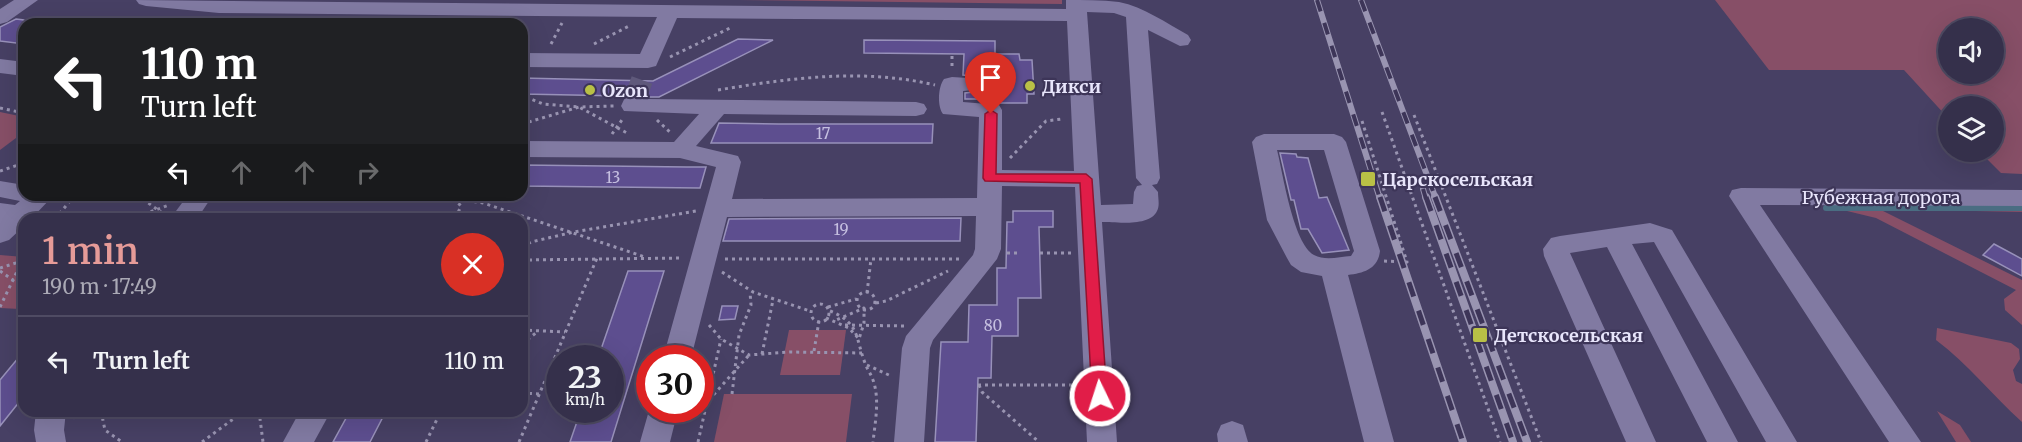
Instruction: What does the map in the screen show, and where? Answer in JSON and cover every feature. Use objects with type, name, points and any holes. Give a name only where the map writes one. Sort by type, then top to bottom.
[{"type":"street","points":[[0,18],[28,0]]},
{"type":"street","points":[[146,0],[309,16],[433,5],[1116,7],[1136,14],[1180,40]]},
{"type":"street","points":[[641,86],[678,7]]},
{"type":"street","points":[[1076,7],[1102,442]]},
{"type":"street","points":[[1088,214],[1139,213],[1146,209],[1147,185],[1136,14]]},
{"type":"street","points":[[528,60],[544,60],[641,86],[713,100],[916,109]]},
{"type":"street","points":[[0,66],[18,68]]},
{"type":"street","points":[[909,442],[916,348],[920,336],[984,260],[988,249],[991,110],[951,109],[952,84],[975,84]]},
{"type":"street","points":[[682,148],[713,100]]},
{"type":"street","points":[[1264,142],[1334,142],[1367,251],[1366,258],[1358,264],[1333,268],[1310,265],[1300,258],[1280,220],[1264,142]]},
{"type":"street","points":[[528,149],[682,148],[729,162],[681,345]]},
{"type":"street","points":[[990,178],[1086,179]]},
{"type":"street","points":[[0,189],[18,197]]},
{"type":"street","name":"Рубежная дорога","points":[[1906,442],[1741,196],[2022,198]]},
{"type":"street","points":[[0,234],[28,201]]},
{"type":"street","points":[[179,211],[193,201]]},
{"type":"street","points":[[716,208],[989,207]]},
{"type":"street","points":[[1641,442],[1557,255],[1556,249],[1567,242],[1650,232],[1658,233],[1668,240],[1782,442]]},
{"type":"street","points":[[1615,237],[1723,442]]},
{"type":"street","points":[[1333,268],[1379,442]]},
{"type":"street","points":[[50,417],[51,442]]},
{"type":"street","points":[[298,442],[313,417]]},
{"type":"street","points":[[655,442],[660,423]]},
{"type":"path","points":[[544,60],[562,22]]},
{"type":"path","points":[[587,47],[609,38],[635,22]]},
{"type":"path","points":[[528,122],[641,86],[741,23]]},
{"type":"path","points":[[713,100],[805,78],[870,75],[913,79],[952,90]]},
{"type":"path","points":[[601,150],[617,128],[641,86]]},
{"type":"path","points":[[641,86],[682,148]]},
{"type":"path","points":[[528,96],[543,104],[579,107],[627,133]]},
{"type":"path","points":[[0,108],[18,112]]},
{"type":"path","points":[[1382,112],[1500,442]]},
{"type":"path","points":[[1414,115],[1541,442]]},
{"type":"path","points":[[990,178],[1046,121],[1064,118]]},
{"type":"path","points":[[1362,120],[1407,262],[1380,261]]},
{"type":"path","points":[[0,171],[18,165]]},
{"type":"path","points":[[60,213],[70,201]]},
{"type":"path","points":[[145,201],[162,213]]},
{"type":"path","points":[[456,201],[461,206],[457,213]]},
{"type":"path","points":[[471,201],[514,213]]},
{"type":"path","points":[[528,244],[574,232],[716,208]]},
{"type":"path","points":[[146,213],[156,209],[179,211]]},
{"type":"path","points":[[528,217],[632,251],[646,258]]},
{"type":"path","points":[[1040,254],[1071,253]]},
{"type":"path","points":[[519,442],[597,258]]},
{"type":"path","points":[[528,260],[704,258],[984,260]]},
{"type":"path","points":[[704,258],[738,286],[810,311]]},
{"type":"path","points":[[867,293],[871,259]]},
{"type":"path","points":[[13,280],[0,269],[18,261]]},
{"type":"path","points":[[0,306],[18,270]]},
{"type":"path","points":[[834,321],[886,301],[950,270]]},
{"type":"path","points":[[13,280],[18,278]]},
{"type":"path","points":[[732,394],[736,349],[751,305],[750,292]]},
{"type":"path","points":[[829,309],[867,293],[875,296],[876,303]]},
{"type":"path","points":[[856,299],[858,306],[864,308]]},
{"type":"path","points":[[762,354],[773,300]]},
{"type":"path","points":[[810,311],[819,305],[843,317],[853,326],[873,381],[877,403],[873,442]]},
{"type":"path","points":[[859,339],[864,325],[864,308]]},
{"type":"path","points":[[826,318],[829,309]]},
{"type":"path","points":[[810,311],[811,317],[819,321],[826,318],[834,321],[849,328],[859,339]]},
{"type":"path","points":[[706,320],[721,339],[749,354],[862,353]]},
{"type":"path","points":[[814,352],[819,321]]},
{"type":"path","points":[[844,326],[928,327]]},
{"type":"path","points":[[528,330],[566,332]]},
{"type":"path","points":[[528,339],[539,331]]},
{"type":"path","points":[[714,370],[721,339]]},
{"type":"path","points":[[714,393],[749,354]]},
{"type":"path","points":[[865,364],[913,385]]},
{"type":"path","points":[[1039,442],[982,392],[978,385],[1079,386]]},
{"type":"path","points":[[528,393],[540,394]]},
{"type":"path","points":[[102,417],[105,430],[122,442]]},
{"type":"path","points":[[202,442],[236,417]]},
{"type":"path","points":[[261,417],[263,442]]},
{"type":"path","points":[[426,442],[438,417]]},
{"type":"path","points":[[698,442],[702,423]]},
{"type":"shaded area","points":[[738,0],[1062,0],[1062,4]]},
{"type":"shaded area","points":[[1715,0],[2022,0],[2022,174],[2001,173],[1990,162],[2004,162],[2004,96],[1938,96],[1938,107],[1904,70],[1769,70]]},
{"type":"shaded area","points":[[0,112],[18,116],[18,136],[0,150]]},
{"type":"shaded area","points":[[2022,199],[2022,212],[1879,209],[2022,280],[2022,325],[2005,310],[2004,299],[2016,290],[1876,218],[1847,211],[1834,201]]},
{"type":"shaded area","points":[[0,255],[18,256],[18,309],[0,308]]},
{"type":"shaded area","points":[[1937,328],[2011,343],[2019,349],[2020,359],[2013,370],[2016,381],[2022,384],[2022,422],[1936,340]]},
{"type":"shaded area","points":[[789,330],[846,330],[840,375],[780,375]]},
{"type":"shaded area","points":[[724,394],[852,394],[846,442],[714,442]]},
{"type":"shaded area","points":[[1937,411],[1960,425],[1971,442],[1956,442]]},
{"type":"building","points":[[18,19],[18,43],[0,41],[0,27]]},
{"type":"building","points":[[738,39],[773,40],[659,97],[649,97],[646,90],[637,87],[627,89],[623,96],[528,94],[528,78],[653,81]]},
{"type":"building","points":[[864,40],[995,41],[995,54],[1019,54],[1020,60],[1032,60],[1034,94],[1027,94],[1027,103],[1000,103],[998,99],[965,99],[965,93],[983,91],[988,83],[983,77],[963,75],[964,54],[864,53]]},
{"type":"building","points":[[719,123],[933,124],[932,143],[711,143]]},
{"type":"building","points":[[1280,153],[1296,154],[1297,157],[1308,158],[1319,198],[1327,197],[1349,250],[1322,253],[1308,229],[1301,229],[1294,200],[1291,200]]},
{"type":"building","points":[[528,165],[706,167],[700,188],[528,186]]},
{"type":"building","points":[[1013,211],[1053,211],[1053,227],[1039,227],[1041,298],[1018,298],[1018,336],[992,336],[991,378],[978,378],[976,442],[935,442],[941,342],[968,342],[969,305],[997,305],[997,268],[1006,268],[1007,222],[1013,222]]},
{"type":"building","points":[[961,218],[960,241],[723,241],[729,219]]},
{"type":"building","points":[[1994,244],[2022,259],[2022,276],[1983,255]]},
{"type":"building","points":[[628,271],[664,271],[641,345],[636,345],[636,361],[624,400],[624,345],[602,345]]},
{"type":"building","points":[[722,306],[738,306],[735,319],[719,320]]},
{"type":"building","points":[[18,358],[18,404],[0,426],[0,380]]},
{"type":"building","points":[[347,417],[383,417],[370,442],[333,442]]},
{"type":"building","points":[[577,423],[617,423],[611,442],[570,442]]},
{"type":"waterway","points":[[1826,208],[2022,208]]},
{"type":"tunnel","points":[[636,96],[642,80]]},
{"type":"railway","points":[[1317,0],[1380,199]]},
{"type":"railway","points":[[1361,0],[1436,199]]},
{"type":"railway","points":[[1423,189],[1426,199]]},
{"type":"railway","points":[[1380,197],[1463,442]]},
{"type":"railway","points":[[1426,197],[1513,442]]},
{"type":"railway","points":[[1435,197],[1527,442]]},
{"type":"place","name":"Дикси","points":[[1030,86]]},
{"type":"place","name":"Ozon","points":[[590,90]]},
{"type":"place","name":"Царскосельская","points":[[1368,179]]},
{"type":"place","name":"Детскосельская","points":[[1480,335]]},
{"type":"route","points":[[991,114],[990,178],[1086,179],[1100,396]]}]
